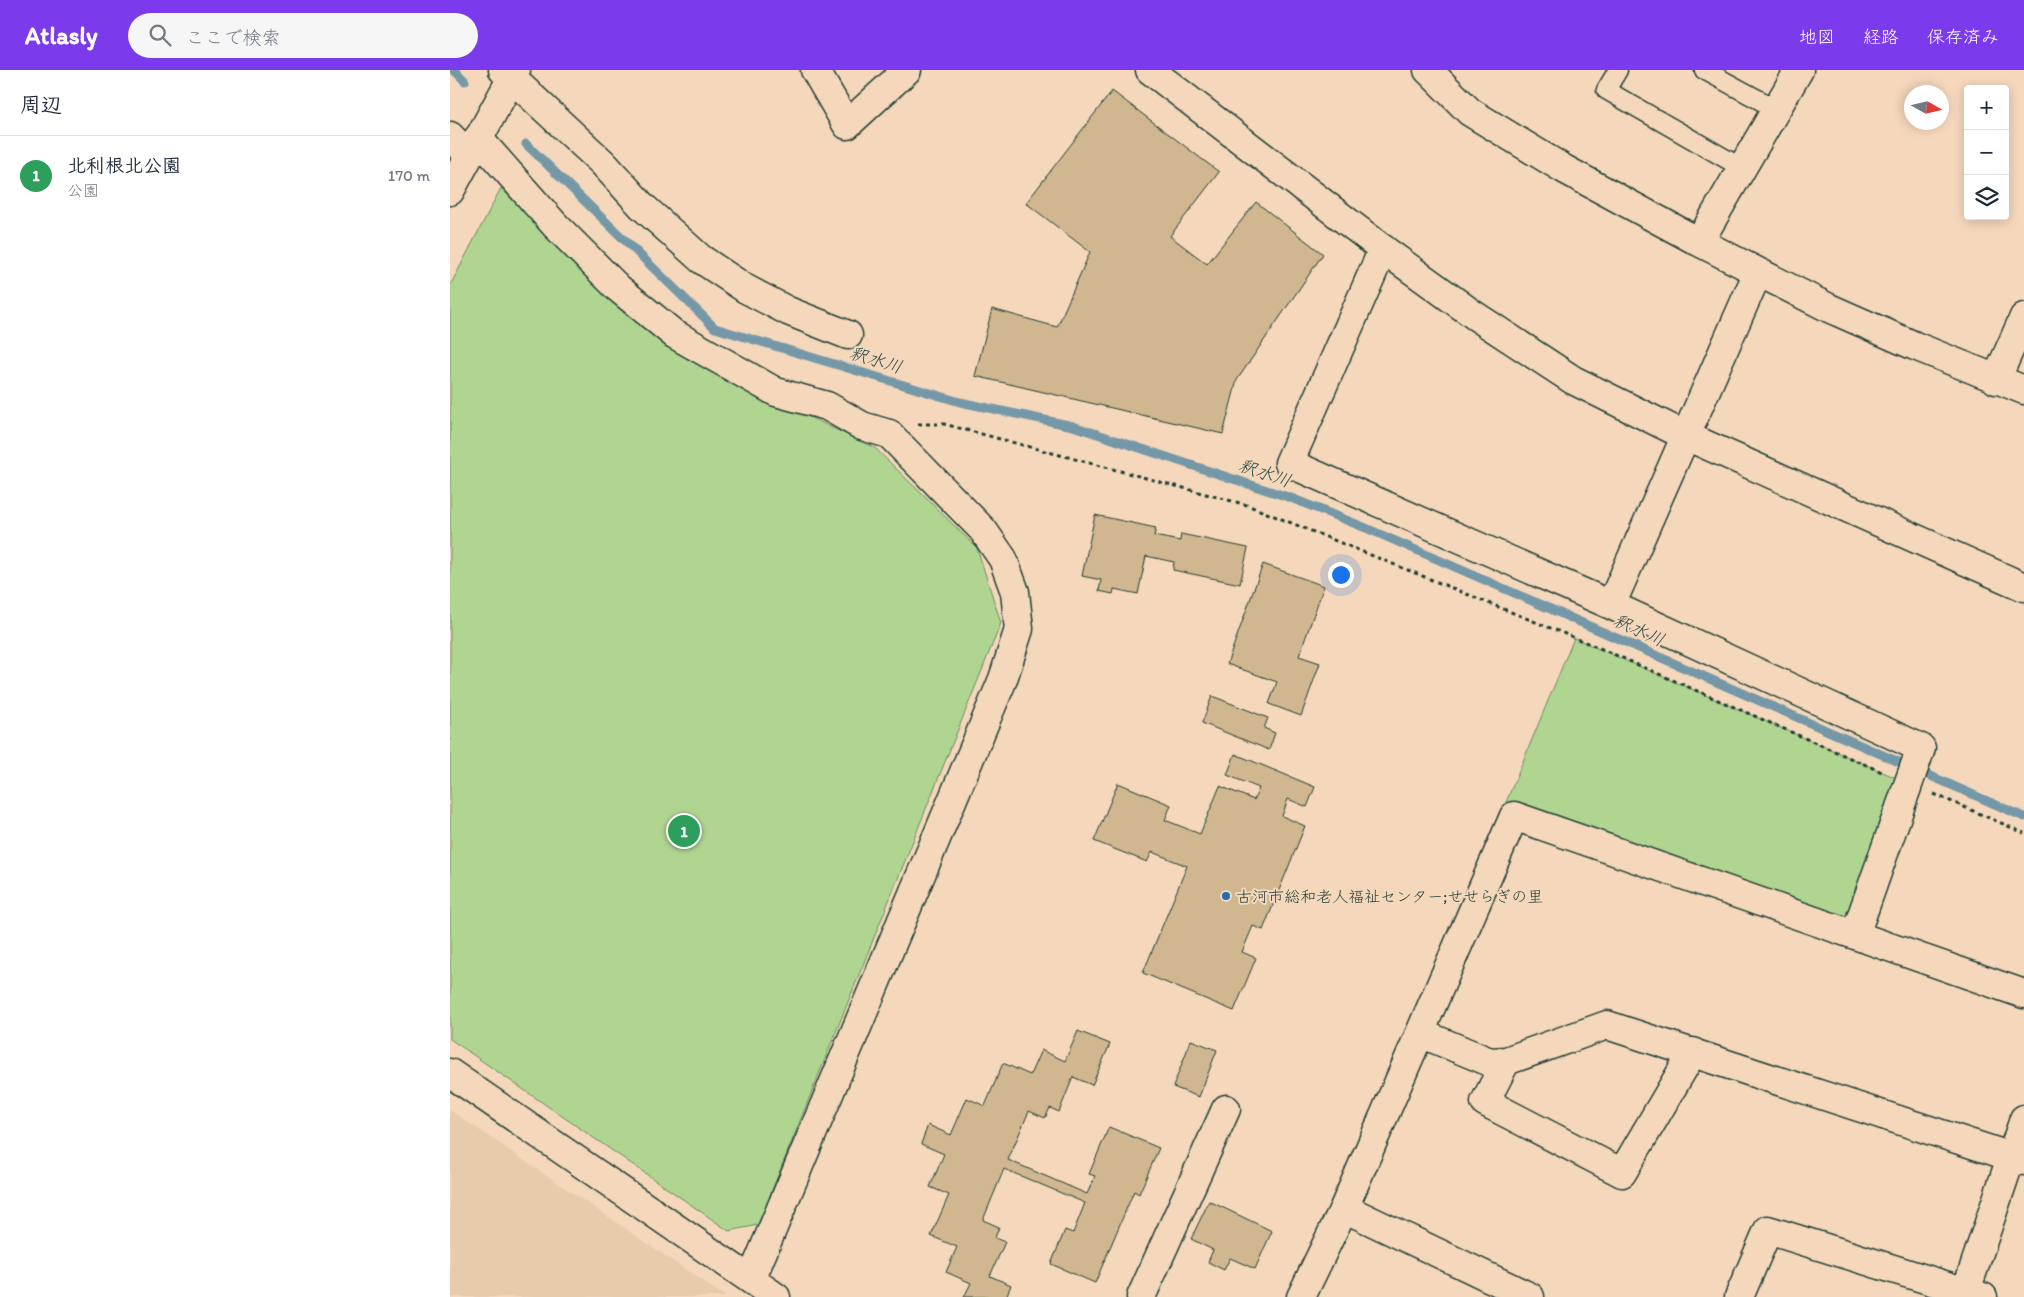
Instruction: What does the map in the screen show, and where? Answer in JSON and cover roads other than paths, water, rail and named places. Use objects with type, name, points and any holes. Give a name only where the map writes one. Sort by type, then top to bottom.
[{"type":"street","points":[[815,70],[847,124],[908,70]]},
{"type":"street","points":[[1150,70],[1383,249],[1481,320],[1573,380],[1684,436],[2024,587]]},
{"type":"street","points":[[1428,70],[1470,112],[1564,169],[1699,242],[1829,308],[1996,380],[2024,390]]},
{"type":"street","points":[[1699,242],[1799,70]]},
{"type":"street","points":[[450,191],[465,143],[510,73],[603,163],[642,206],[701,259],[746,289],[788,311],[848,335]]},
{"type":"street","points":[[465,143],[555,225],[618,288],[674,334],[776,392],[828,406],[862,426],[889,434],[983,530],[1003,559],[1015,592],[1019,629],[1003,678],[751,1280]]},
{"type":"street","points":[[1383,249],[1289,463],[1610,605],[1921,748],[1855,935]]},
{"type":"street","points":[[1610,605],[1758,272]]},
{"type":"street","points":[[1996,380],[2024,317]]},
{"type":"street","points":[[1300,1297],[1344,1208],[1514,816],[2024,994]]},
{"type":"street","points":[[1420,1033],[1490,1062],[1506,1062],[1607,1025],[2018,1159]]},
{"type":"street","points":[[1506,1062],[1485,1102],[1622,1173],[1693,1052]]},
{"type":"street","points":[[450,1073],[776,1297]]},
{"type":"street","points":[[1141,1297],[1226,1109]]},
{"type":"street","points":[[1739,1297],[1768,1230],[1971,1295],[2018,1159],[2024,1119]]},
{"type":"street","points":[[1344,1208],[1530,1297]]},
{"type":"lane","points":[[1618,70],[1606,90],[1742,168]]},
{"type":"lane","points":[[1704,70],[1776,109]]},
{"type":"waterway","name":"釈水川","points":[[454,70],[465,81]]},
{"type":"waterway","name":"釈水川","points":[[526,144],[715,328],[960,402],[1073,426],[1291,498],[1366,528],[2024,817]]},
{"type":"place","name":"北利根北公園","points":[[684,831]]},
{"type":"place","name":"古河市総和老人福祉センター;せせらぎの里","points":[[1226,896]]}]
